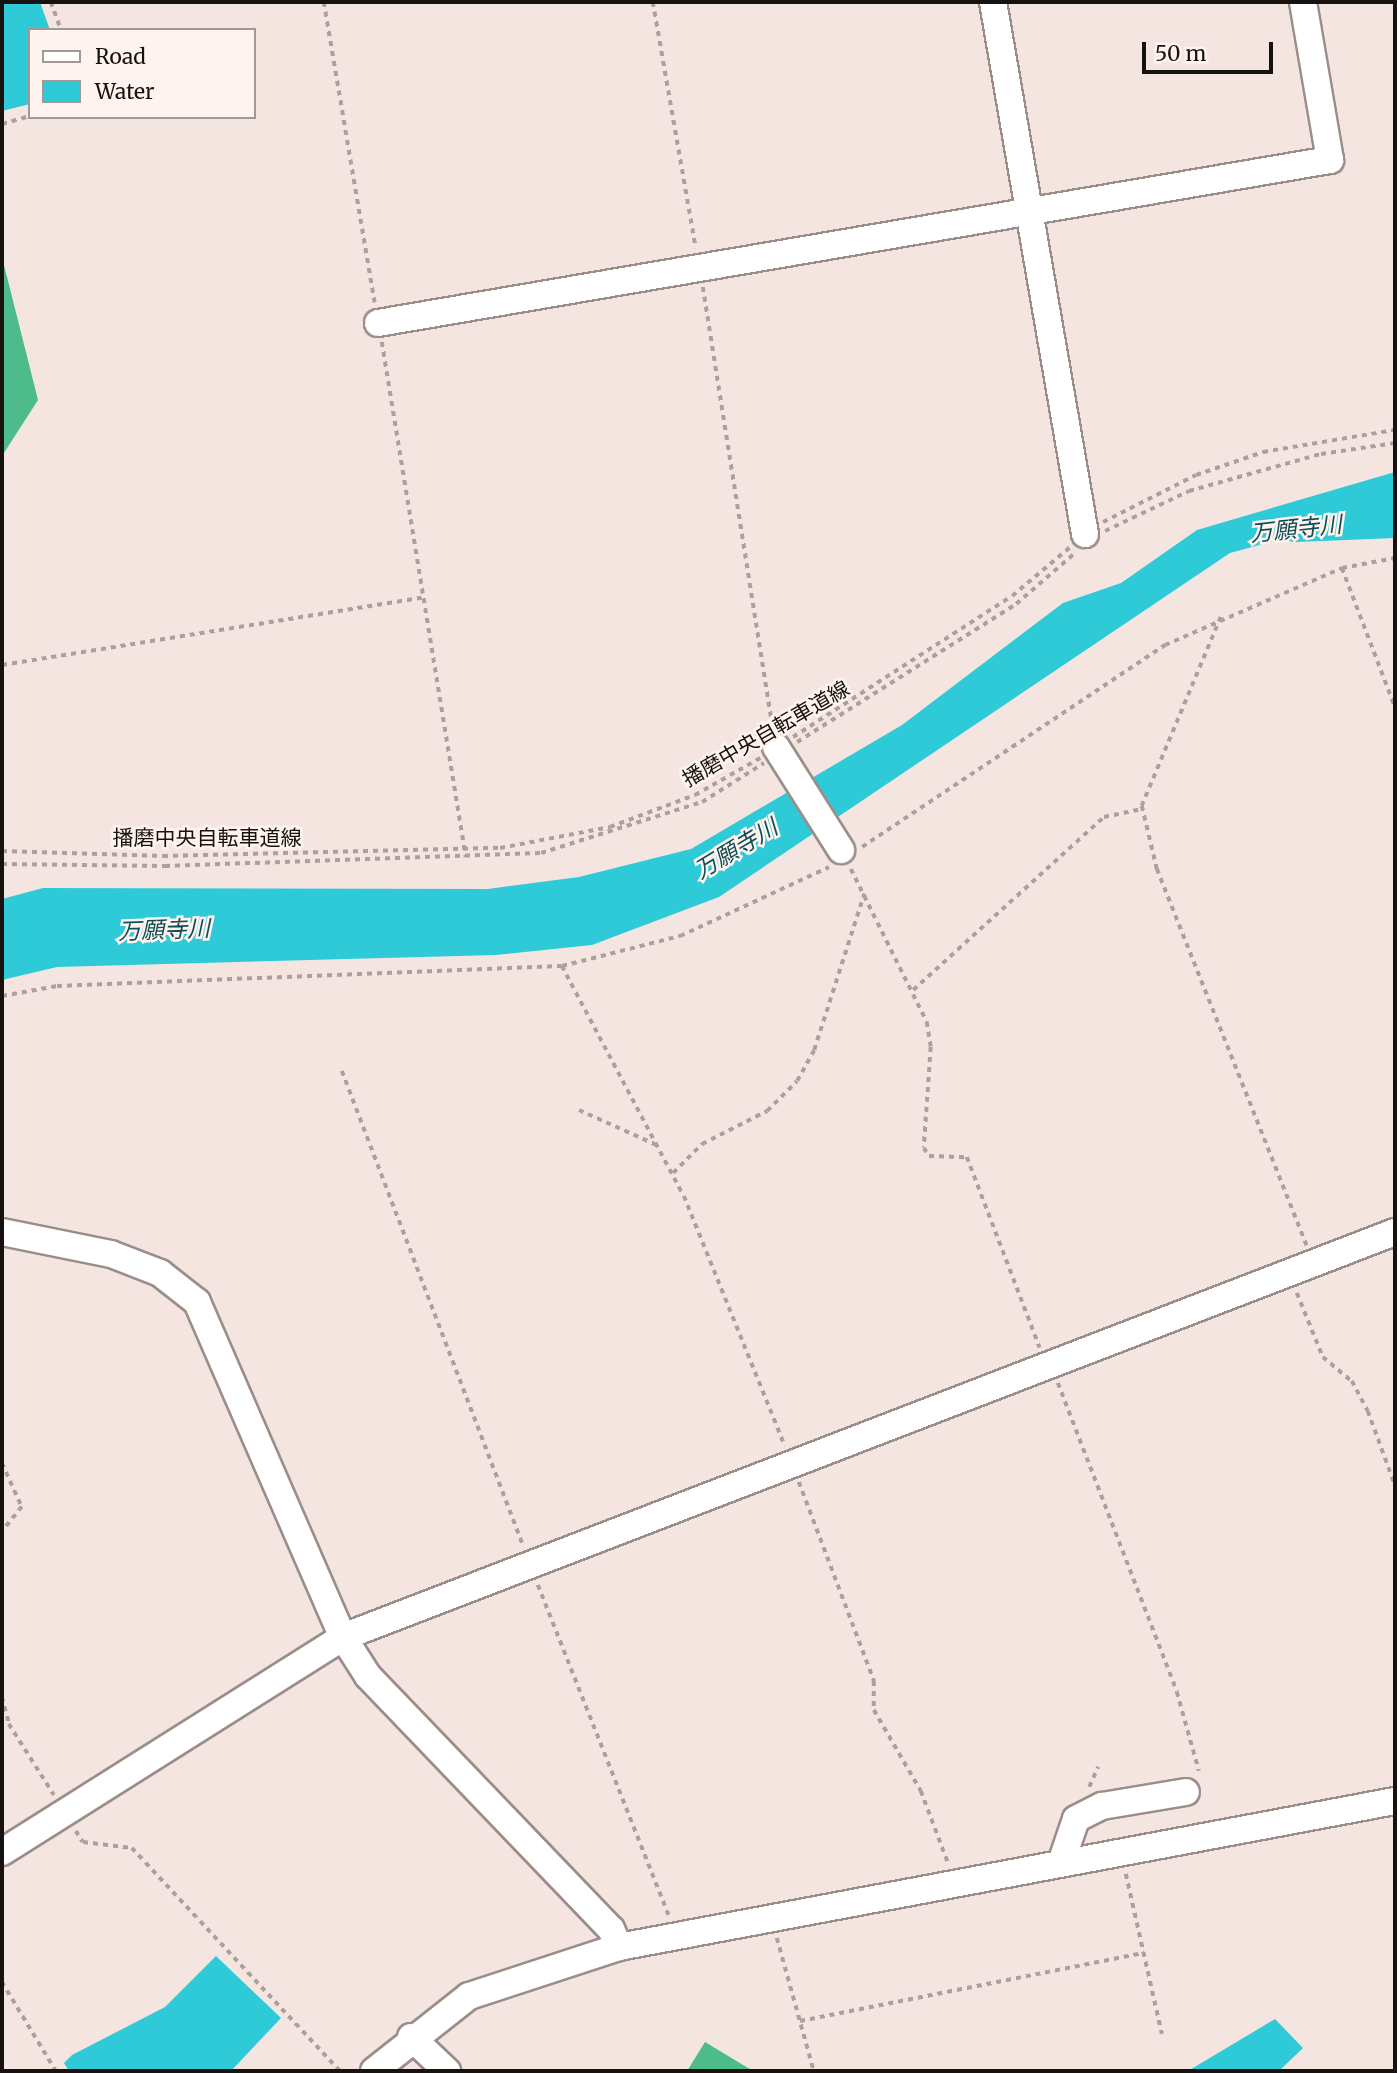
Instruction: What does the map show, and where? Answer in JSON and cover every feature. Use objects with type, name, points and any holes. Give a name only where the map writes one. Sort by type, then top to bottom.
[{"type":"street","points":[[993,2],[1027,211],[1091,537]]},
{"type":"street","points":[[379,323],[700,272],[1027,211],[1330,160],[1303,2]]},
{"type":"street","points":[[780,754],[844,854]]},
{"type":"street","points":[[2,1232],[111,1254],[160,1273],[197,1302],[343,1637],[368,1676],[611,1929],[619,1947]]},
{"type":"street","points":[[2,1852],[343,1637],[1395,1232]]},
{"type":"street","points":[[1061,1863],[1076,1819],[1102,1806],[1193,1781]]},
{"type":"street","points":[[374,2071],[411,2038],[469,1996],[619,1947],[773,1922],[953,1884],[1395,1801]]},
{"type":"street","points":[[411,2038],[447,2071]]},
{"type":"path","points":[[51,2],[60,28]]},
{"type":"path","points":[[324,2],[425,597],[466,857]]},
{"type":"path","points":[[653,2],[780,754]]},
{"type":"path","points":[[2,124],[28,117]]},
{"type":"path","name":"播磨中央自転車道線","points":[[2,851],[163,856],[465,850],[610,827],[695,795],[780,754],[1013,596],[1091,537],[1184,481],[1263,452],[1395,430]]},
{"type":"path","points":[[2,864],[466,857],[541,853],[632,828],[702,802],[780,754],[1016,604],[1091,537],[1198,489],[1321,454],[1395,443]]},
{"type":"path","points":[[2,996],[57,986],[562,966],[680,936],[844,854],[985,760],[1221,616],[1342,568],[1395,558]]},
{"type":"path","points":[[1342,568],[1395,707]]},
{"type":"path","points":[[2,665],[425,597]]},
{"type":"path","points":[[1221,616],[1143,809],[1157,869],[1303,1269],[1314,1338],[1323,1357],[1352,1381],[1395,1485]]},
{"type":"path","points":[[912,991],[1104,817],[1143,809]]},
{"type":"path","points":[[844,854],[912,991],[931,1047],[924,1148],[929,1156],[967,1157],[1177,1692],[1193,1781]]},
{"type":"path","points":[[673,1173],[702,1144],[767,1111],[797,1081],[814,1050],[864,894]]},
{"type":"path","points":[[562,966],[673,1173],[793,1464],[874,1681],[874,1710],[921,1791],[953,1884]]},
{"type":"path","points":[[342,1071],[530,1564],[678,1937]]},
{"type":"path","points":[[579,1110],[659,1146]]},
{"type":"path","points":[[2,1462],[22,1507],[2,1532]]},
{"type":"path","points":[[2,1697],[9,1724],[82,1842],[132,1848],[340,2071]]},
{"type":"path","points":[[1121,1852],[1162,2034]]},
{"type":"path","points":[[773,1922],[814,2071]]},
{"type":"path","points":[[800,2021],[1144,1953]]},
{"type":"path","points":[[2,1982],[56,2071]]},
{"type":"green space","points":[[2,257],[38,400],[2,456]]},
{"type":"green space","points":[[705,2042],[753,2071],[687,2071]]},
{"type":"water","points":[[2,2],[40,2],[49,28],[28,28],[28,104],[2,111]]},
{"type":"water","points":[[1395,472],[1395,524],[1359,518],[1230,553],[719,897],[592,945],[496,955],[57,967],[2,980],[2,899],[43,888],[488,889],[579,877],[691,849],[902,725],[1063,603],[1121,583],[1197,530]]},
{"type":"water","points":[[216,1956],[281,2018],[231,2071],[69,2071],[64,2063],[72,2055],[165,2007]]},
{"type":"water","points":[[1275,2019],[1303,2048],[1279,2071],[1188,2071]]},
{"type":"waterway","name":"万願寺川","points":[[1295,526],[1395,522]]}]
